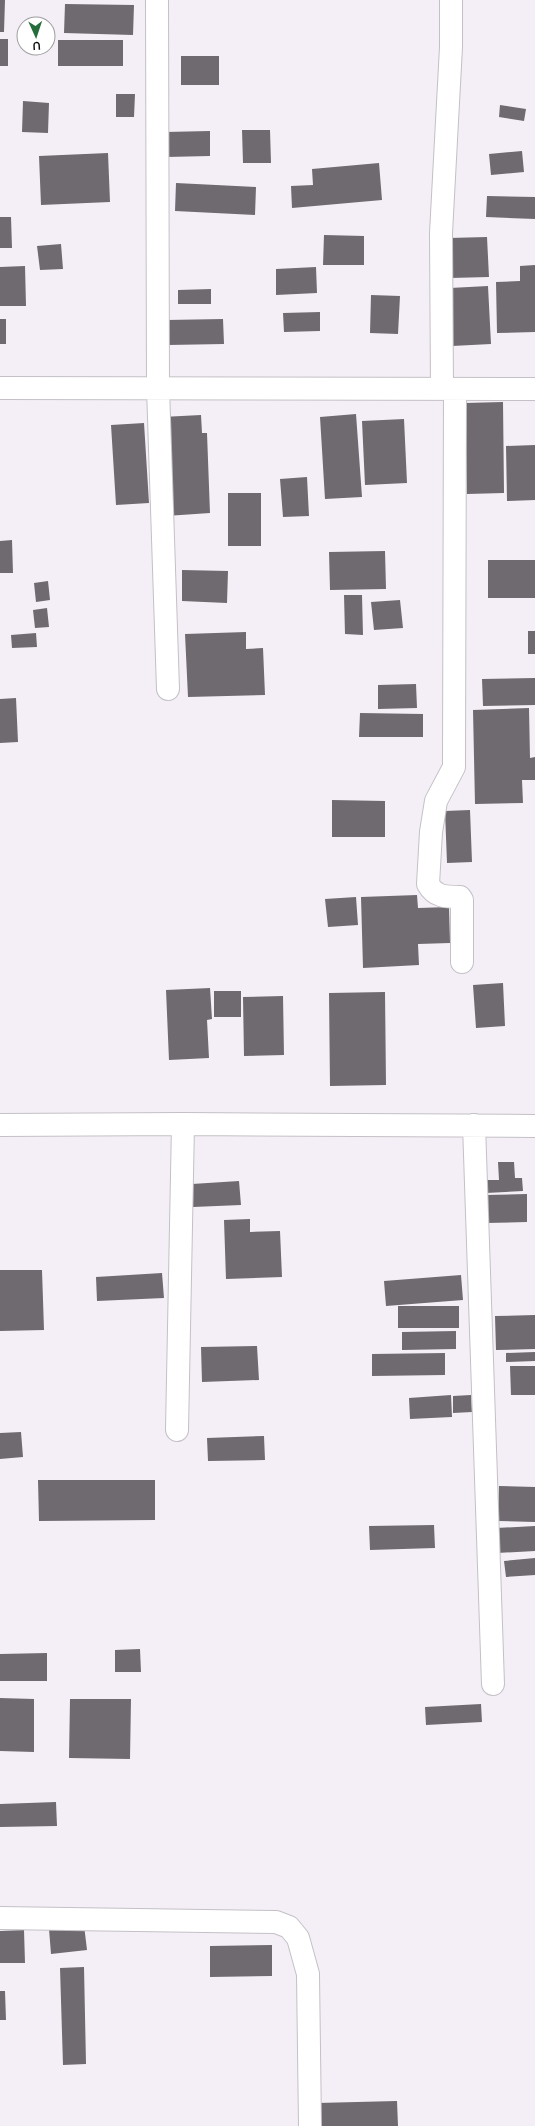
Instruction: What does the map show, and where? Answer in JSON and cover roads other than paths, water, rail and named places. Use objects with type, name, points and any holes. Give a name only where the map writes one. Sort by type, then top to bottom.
[{"type":"street","points":[[157,0],[158,388],[168,689]]},
{"type":"street","points":[[451,0],[451,47],[442,233],[448,389],[454,768],[436,801],[430,832],[428,884],[432,892],[442,897],[460,898],[462,900],[462,962]]},
{"type":"street","points":[[0,388],[535,389]]},
{"type":"street","points":[[177,1430],[182,1124]]},
{"type":"street","points":[[0,1125],[182,1124],[535,1126]]},
{"type":"street","points":[[474,1125],[493,1684]]},
{"type":"street","points":[[0,1918],[276,1922],[289,1927],[298,1938],[308,1974],[310,2126]]}]
